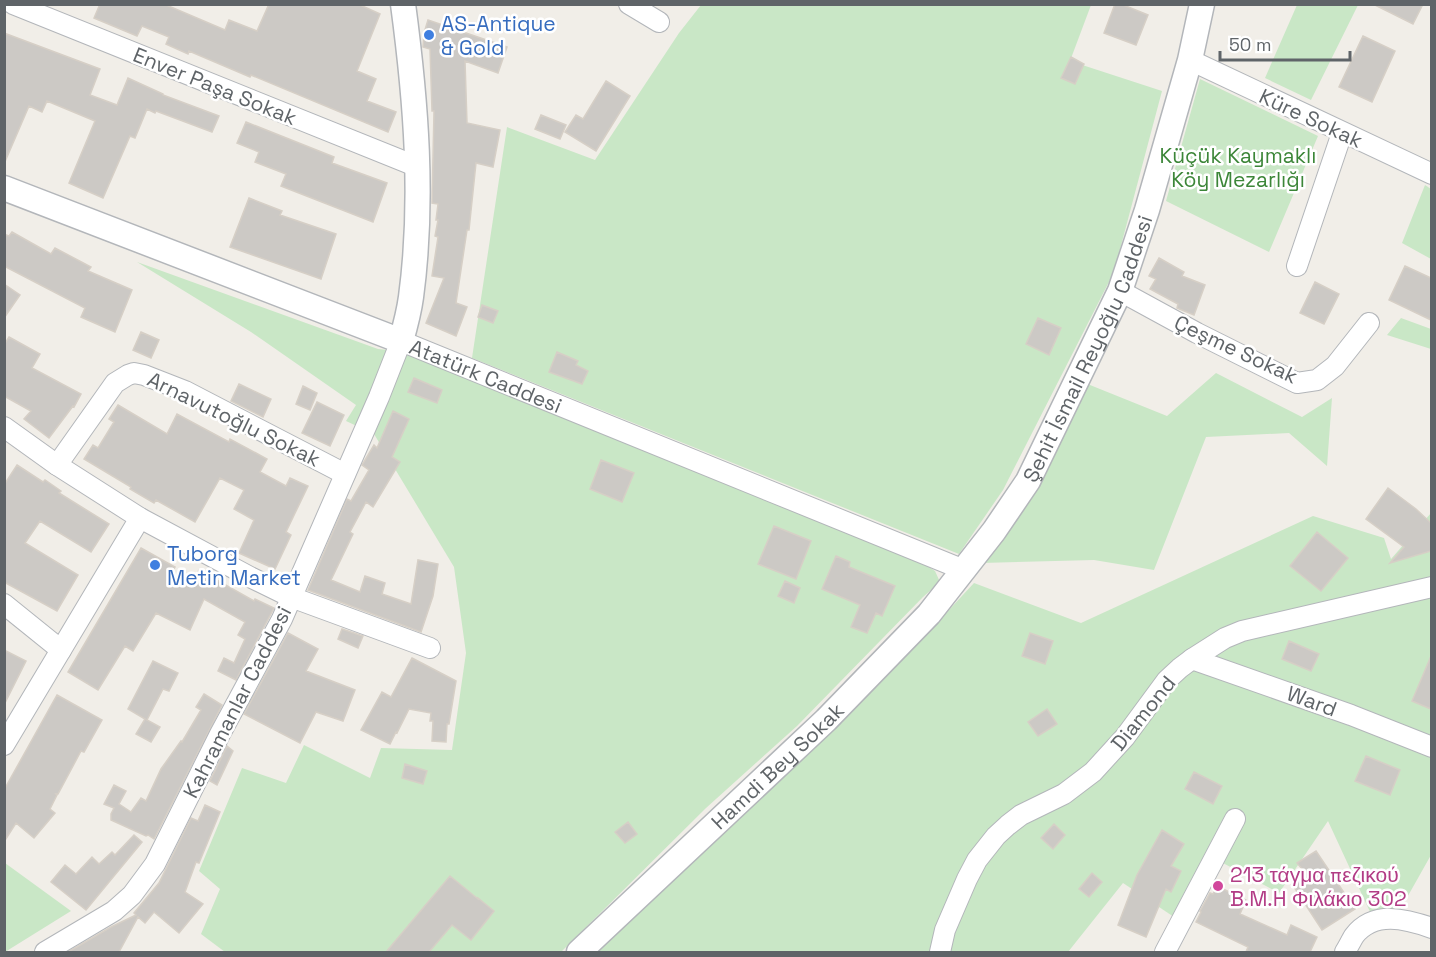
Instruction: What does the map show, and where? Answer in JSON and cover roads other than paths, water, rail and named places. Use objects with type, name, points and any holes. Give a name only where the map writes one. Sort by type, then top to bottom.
[{"type":"street","name":"Enver Paşa Sokak","points":[[13,4],[418,167]]},
{"type":"street","points":[[401,341],[411,299],[414,273],[418,167],[412,69],[403,4]]},
{"type":"street","points":[[629,4],[659,22]]},
{"type":"street","name":"Şehit İsmail Reyoğlu Caddesi","points":[[964,570],[1028,481],[1120,291],[1147,210],[1190,60],[1202,4]]},
{"type":"street","name":"Küre Sokak","points":[[1190,60],[1431,174]]},
{"type":"street","points":[[1297,266],[1342,133]]},
{"type":"street","name":"Atatürk Caddesi","points":[[4,188],[401,341],[964,570]]},
{"type":"street","name":"Çeşme Sokak","points":[[1120,291],[1296,383],[1317,380],[1335,366],[1369,323]]},
{"type":"street","name":"Kahramanlar Caddesi","points":[[45,952],[114,911],[132,895],[155,864],[220,734],[282,619],[379,397],[401,341]]},
{"type":"street","name":"Arnavutoğlu Sokak","points":[[57,465],[115,383],[134,373],[185,391],[345,474]]},
{"type":"street","points":[[4,428],[140,518],[252,578],[291,597],[429,648]]},
{"type":"street","points":[[4,745],[140,518]]},
{"type":"street","name":"Hamdi Bey Sokak","points":[[579,952],[826,720],[929,614],[964,570]]},
{"type":"street","name":"Diamond","points":[[940,952],[945,930],[967,879],[977,860],[996,836],[1021,815],[1064,794],[1093,772],[1125,737],[1167,681],[1192,658],[1225,638],[1242,632],[1431,587]]},
{"type":"street","points":[[4,604],[61,650]]},
{"type":"street","name":"Ward","points":[[1192,658],[1352,715],[1431,747]]},
{"type":"street","points":[[1165,952],[1235,819]]},
{"type":"street","points":[[1348,946],[1354,936],[1364,927],[1379,920],[1405,919],[1431,928]]},
{"type":"place","name":"AS-Antique & Gold","points":[[429,35]]},
{"type":"place","name":"Tuborg Metin Market","points":[[155,565]]},
{"type":"place","name":"213 τάγμα πεζικού B.M.H Φιλάκιο 302","points":[[1218,886]]},
{"type":"park label","name":"Küçük Kaymaklı Köy Mezarlığı","points":[[1238,167]]}]
